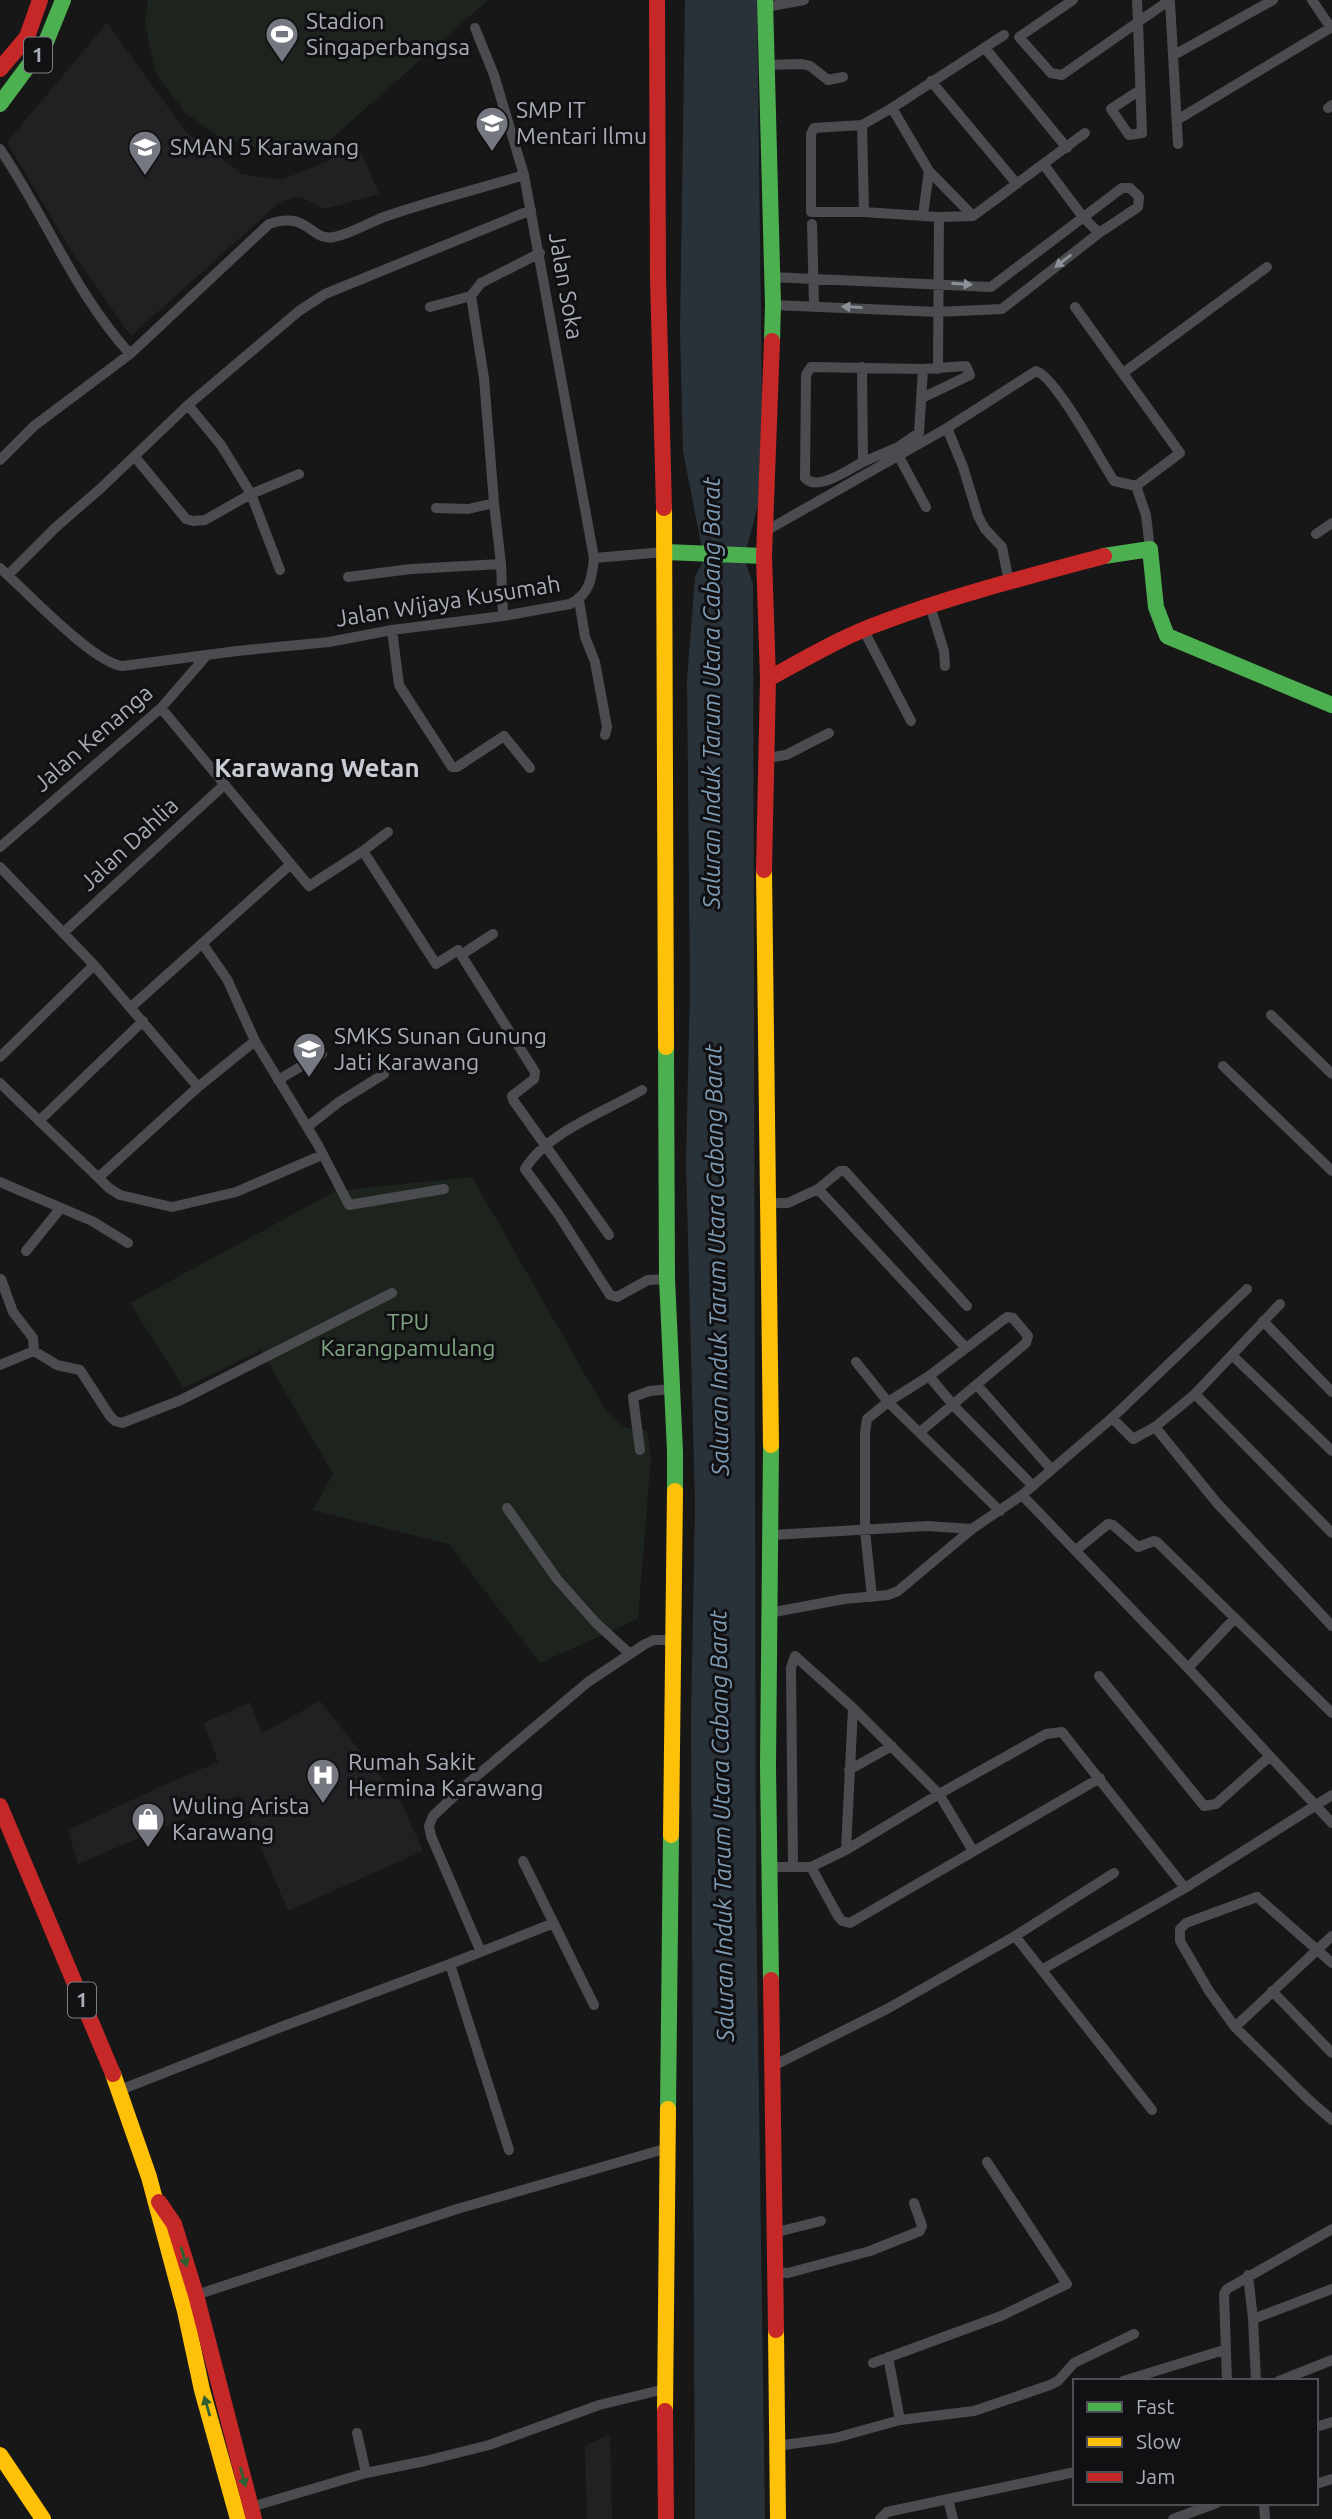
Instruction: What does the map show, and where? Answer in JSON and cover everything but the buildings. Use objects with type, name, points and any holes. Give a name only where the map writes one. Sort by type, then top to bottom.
[{"type":"street","name":"1","points":[[0,69],[27,37],[40,0]]},
{"type":"street","name":"1","points":[[0,104],[46,44],[60,16],[63,0]]},
{"type":"street","points":[[657,0],[658,278],[665,552],[660,1279],[675,1452],[671,1640],[666,2519]]},
{"type":"street","points":[[778,2519],[769,1613],[772,1535],[764,832],[768,679],[759,555],[764,532],[773,305],[766,3],[804,0]]},
{"type":"street","points":[[1073,0],[1019,37],[1051,73],[1057,75],[1062,75],[1170,1],[1178,144]]},
{"type":"street","points":[[1137,0],[1142,133],[1129,135],[1111,108],[1137,92]]},
{"type":"street","points":[[1174,55],[1272,0]]},
{"type":"street","points":[[1177,120],[1331,28],[1312,0]]},
{"type":"street","name":"Jalan Soka","points":[[475,29],[494,75],[524,175],[594,558]]},
{"type":"street","points":[[1004,35],[862,125],[814,128],[811,134],[811,212],[973,216],[1085,134]]},
{"type":"street","points":[[985,48],[1067,148]]},
{"type":"street","points":[[768,65],[802,64],[810,66],[828,80],[843,76]]},
{"type":"street","points":[[931,81],[1017,184]]},
{"type":"street","points":[[892,108],[929,170],[973,216]]},
{"type":"street","points":[[862,125],[864,212]]},
{"type":"street","points":[[0,149],[78,285],[112,334],[130,354]]},
{"type":"street","points":[[1044,165],[1083,217],[1099,233]]},
{"type":"street","points":[[923,215],[929,170]]},
{"type":"street","points":[[0,460],[34,426],[130,354],[269,225],[283,219],[296,220],[323,236],[335,237],[384,218],[524,175]]},
{"type":"street","points":[[771,276],[812,280],[992,286],[1122,188],[1135,192],[1139,197],[1138,207],[1099,233],[1002,309],[937,312],[773,305]]},
{"type":"street","points":[[4,571],[135,457],[188,405],[299,311],[325,294],[531,210]]},
{"type":"street","points":[[938,369],[940,217]]},
{"type":"street","points":[[813,224],[814,305]]},
{"type":"street","points":[[430,307],[471,296],[481,283],[540,253]]},
{"type":"street","points":[[1123,373],[1267,267]]},
{"type":"street","points":[[471,296],[484,378],[501,564],[503,617]]},
{"type":"street","points":[[764,532],[947,428],[1036,371],[1041,372],[1057,391],[1114,481],[1136,486],[1180,453],[1075,307]]},
{"type":"street","points":[[922,398],[970,374],[966,366],[923,369],[814,366],[806,374],[805,478],[813,484],[821,482],[898,447],[919,433],[923,369]]},
{"type":"street","points":[[862,367],[863,461]]},
{"type":"street","points":[[188,405],[221,445],[251,494],[280,570]]},
{"type":"street","points":[[947,428],[963,467],[978,516],[985,529],[1002,547],[1009,582]]},
{"type":"street","points":[[0,440],[10,449]]},
{"type":"street","points":[[898,455],[926,506]]},
{"type":"street","points":[[135,457],[186,519],[193,521],[205,520],[251,494],[299,474]]},
{"type":"street","points":[[1136,486],[1146,515],[1155,594],[1162,628],[1167,636],[1332,705]]},
{"type":"street","points":[[436,508],[468,509],[494,503]]},
{"type":"street","points":[[1316,534],[1332,523]]},
{"type":"street","points":[[768,679],[863,629],[930,606],[1120,552],[1150,549]]},
{"type":"street","points":[[594,558],[665,552],[759,555]]},
{"type":"street","name":"Jalan Wijaya Kusumah","points":[[4,571],[80,641],[114,665],[328,642],[392,630],[503,617],[570,604],[586,593],[591,581],[594,558]]},
{"type":"street","points":[[348,577],[411,569],[501,564]]},
{"type":"street","points":[[579,600],[585,636],[595,662],[607,727],[605,735]]},
{"type":"street","points":[[930,606],[944,651],[945,666]]},
{"type":"street","points":[[863,629],[911,721]]},
{"type":"street","points":[[392,630],[403,694],[452,767],[457,767],[504,736],[530,768]]},
{"type":"street","name":"Jalan Kenanga","points":[[0,847],[160,708],[206,655]]},
{"type":"street","points":[[160,708],[309,886],[388,832]]},
{"type":"street","points":[[766,758],[786,755],[830,733]]},
{"type":"street","name":"Jalan Dahlia","points":[[63,933],[224,785]]},
{"type":"street","points":[[363,851],[436,964],[458,950],[535,1072],[534,1079],[512,1096],[544,1146],[609,1235]]},
{"type":"street","points":[[131,1007],[290,864]]},
{"type":"street","points":[[0,867],[94,965],[198,1087]]},
{"type":"street","points":[[461,955],[493,934]]},
{"type":"street","points":[[202,943],[227,979],[255,1041],[307,1127],[349,1205],[444,1189]]},
{"type":"street","points":[[0,1057],[94,965]]},
{"type":"street","points":[[1271,1015],[1332,1073]]},
{"type":"street","points":[[39,1121],[143,1021]]},
{"type":"street","points":[[99,1177],[198,1087],[255,1041]]},
{"type":"street","points":[[278,1080],[322,1054]]},
{"type":"street","points":[[1223,1066],[1332,1171]]},
{"type":"street","points":[[307,1127],[339,1102],[384,1074]]},
{"type":"street","points":[[0,1083],[109,1188],[120,1195],[172,1207],[236,1192],[322,1155]]},
{"type":"street","points":[[642,1090],[580,1123],[544,1146],[528,1164],[526,1172],[558,1214],[610,1295],[617,1297],[642,1282],[660,1279]]},
{"type":"street","points":[[767,1203],[788,1203],[818,1189],[840,1171],[845,1171],[967,1306]]},
{"type":"street","points":[[0,1182],[92,1221],[128,1243]]},
{"type":"street","points":[[818,1189],[966,1348]]},
{"type":"street","points":[[26,1251],[60,1209]]},
{"type":"street","points":[[1,1279],[13,1312],[33,1338],[34,1351]]},
{"type":"street","points":[[769,1613],[844,1599],[888,1595],[898,1591],[972,1529],[1022,1495],[1112,1418],[1247,1289]]},
{"type":"street","points":[[34,1351],[57,1365],[80,1370],[110,1416],[122,1423],[181,1399],[392,1293]]},
{"type":"street","points":[[1112,1418],[1132,1439],[1155,1427],[1195,1394],[1280,1304]]},
{"type":"street","points":[[872,1597],[865,1531],[867,1419],[888,1402],[929,1377],[1007,1317],[1013,1318],[1028,1336],[1019,1350],[920,1432]]},
{"type":"street","points":[[1263,1321],[1332,1392]]},
{"type":"street","points":[[0,1365],[34,1351]]},
{"type":"street","points":[[1233,1356],[1332,1451]]},
{"type":"street","points":[[856,1362],[888,1402],[1000,1511]]},
{"type":"street","points":[[929,1377],[1033,1486]]},
{"type":"street","points":[[977,1385],[1051,1469]]},
{"type":"street","points":[[640,1450],[633,1396],[650,1391],[671,1390]]},
{"type":"street","points":[[1195,1394],[1332,1533]]},
{"type":"street","points":[[1155,1427],[1217,1503],[1332,1626]]},
{"type":"street","points":[[1022,1495],[1332,1823]]},
{"type":"street","points":[[507,1508],[557,1579],[596,1623],[630,1654]]},
{"type":"street","points":[[1076,1550],[1108,1524],[1113,1525],[1138,1547],[1154,1541],[1332,1713]]},
{"type":"street","points":[[772,1535],[927,1526],[972,1529]]},
{"type":"street","points":[[1188,1668],[1235,1618]]},
{"type":"street","points":[[481,1952],[431,1836],[429,1826],[433,1816],[587,1682],[654,1640],[671,1640]]},
{"type":"street","points":[[793,1867],[791,1668],[795,1656],[853,1708],[939,1794],[973,1851]]},
{"type":"street","points":[[1099,1676],[1204,1806],[1216,1804],[1270,1756]]},
{"type":"street","points":[[846,1850],[853,1708]]},
{"type":"street","points":[[771,1867],[811,1867],[846,1850],[939,1794],[1055,1731],[1062,1732],[1185,1888]]},
{"type":"street","points":[[849,1770],[892,1746]]},
{"type":"street","points":[[811,1867],[842,1922],[850,1923],[1100,1778]]},
{"type":"street","points":[[1043,1969],[1185,1888],[1332,1795]]},
{"type":"street","name":"1","points":[[0,1806],[120,2091],[155,2196],[202,2390],[238,2519]]},
{"type":"street","points":[[523,1861],[594,2005]]},
{"type":"street","points":[[774,2066],[887,2009],[1015,1936],[1114,1873]]},
{"type":"street","points":[[1332,1963],[1257,1897],[1186,1923],[1180,1929],[1181,1941],[1209,1991],[1235,2027],[1309,2101],[1332,2120]]},
{"type":"street","points":[[120,2091],[554,1923]]},
{"type":"street","points":[[1015,1936],[1152,2110]]},
{"type":"street","points":[[1235,2027],[1332,1936]]},
{"type":"street","points":[[450,1964],[509,2150]]},
{"type":"street","points":[[1272,1991],[1332,2053]]},
{"type":"street","points":[[196,2295],[495,2198],[668,2148]]},
{"type":"street","points":[[873,2363],[1001,2316],[1067,2284],[987,2162]]},
{"type":"street","name":"1","points":[[155,2196],[174,2224],[196,2295],[252,2513]]},
{"type":"street","points":[[776,2272],[788,2273],[870,2251],[920,2231],[922,2226],[914,2203]]},
{"type":"street","points":[[777,2232],[821,2221]]},
{"type":"street","points":[[1227,2379],[1224,2294],[1230,2286],[1248,2275],[1332,2229]]},
{"type":"street","points":[[1248,2275],[1256,2379]]},
{"type":"street","points":[[1253,2319],[1332,2288]]},
{"type":"street","points":[[776,2446],[835,2438],[900,2420],[974,2411],[1050,2385],[1058,2381],[1074,2363],[1134,2334]]},
{"type":"street","points":[[1130,2379],[1224,2350]]},
{"type":"street","points":[[888,2357],[900,2420]]},
{"type":"street","points":[[1284,2379],[1332,2360]]},
{"type":"street","points":[[252,2513],[366,2473],[462,2452],[599,2405],[665,2389]]},
{"type":"street","points":[[357,2433],[366,2473]]},
{"type":"street","points":[[0,2455],[43,2519]]},
{"type":"street","points":[[880,2519],[887,2512],[1073,2473]]},
{"type":"street","points":[[948,2499],[953,2519]]},
{"type":"street","points":[[1173,2519],[1196,2511]]},
{"type":"shaded area","name":"SMAN 5 Karawang","points":[[107,23],[187,133],[242,174],[281,180],[326,162],[356,140],[379,194],[325,209],[299,196],[280,202],[131,336],[70,249],[7,142]]},
{"type":"shaded area","name":"Rumah Sakit Hermina Karawang","points":[[320,1701],[401,1802],[423,1851],[288,1911],[239,1795],[78,1864],[68,1830],[218,1762],[204,1723],[250,1702],[262,1733]]},
{"type":"shaded area","points":[[610,2434],[612,2519],[587,2519],[585,2446]]},
{"type":"green space","name":"Stadion Singaperbangsa","points":[[148,0],[488,0],[321,148],[294,146],[261,149],[220,137],[185,113],[155,72],[145,23]]},
{"type":"green space","name":"TPU Karangpamulang","points":[[472,1177],[606,1411],[624,1427],[647,1431],[651,1457],[638,1619],[540,1663],[449,1544],[313,1510],[333,1474],[261,1350],[184,1388],[130,1303],[336,1191]]},
{"type":"water","name":"Saluran Induk Tarum Utara Cabang Barat","points":[[685,0],[757,0],[762,402],[758,505],[744,558],[753,584],[756,1892],[765,2519],[695,2519],[691,1719],[695,1504],[686,1163],[690,988],[687,679],[695,577],[704,559],[683,451],[680,330]]},
{"type":"traffic: fast","points":[[0,104],[46,42],[63,0]]},
{"type":"traffic: fast","points":[[765,0],[772,341]]},
{"type":"traffic: fast","points":[[1104,556],[1150,549],[1156,607],[1167,636],[1332,705]]},
{"type":"traffic: fast","points":[[665,552],[764,556]]},
{"type":"traffic: fast","points":[[666,1047],[667,1279],[675,1491]]},
{"type":"traffic: fast","points":[[771,1445],[768,1767],[771,1980]]},
{"type":"traffic: fast","points":[[668,2109],[671,1835]]},
{"type":"traffic: slow","points":[[664,508],[666,1047]]},
{"type":"traffic: slow","points":[[764,870],[771,1445]]},
{"type":"traffic: slow","points":[[671,1835],[675,1491]]},
{"type":"traffic: slow","points":[[113,2074],[149,2177],[185,2311],[202,2390],[238,2519]]},
{"type":"traffic: slow","points":[[665,2411],[668,2109]]},
{"type":"traffic: slow","points":[[776,2330],[778,2519]]},
{"type":"traffic: slow","points":[[0,2455],[43,2519]]},
{"type":"traffic: jam","points":[[0,69],[27,37],[40,0]]},
{"type":"traffic: jam","points":[[657,0],[658,278],[664,508]]},
{"type":"traffic: jam","points":[[764,870],[768,679],[764,556],[772,341]]},
{"type":"traffic: jam","points":[[768,679],[839,641],[910,612],[1104,556]]},
{"type":"traffic: jam","points":[[0,1806],[113,2074]]},
{"type":"traffic: jam","points":[[771,1980],[776,2330]]},
{"type":"traffic: jam","points":[[159,2202],[174,2224],[196,2295],[254,2519]]},
{"type":"traffic: jam","points":[[665,2411],[666,2519]]},
{"type":"place","name":"Stadion Singaperbangsa","points":[[282,64]]},
{"type":"place","name":"SMP IT Mentari Ilmu","points":[[492,153]]},
{"type":"place","name":"SMAN 5 Karawang","points":[[145,177]]},
{"type":"place","name":"SMKS Sunan Gunung Jati Karawang","points":[[309,1079]]},
{"type":"place","name":"Rumah Sakit Hermina Karawang","points":[[323,1805]]},
{"type":"place","name":"Wuling Arista Karawang","points":[[148,1849]]},
{"type":"district","name":"Karawang Wetan","points":[[317,768]]}]
